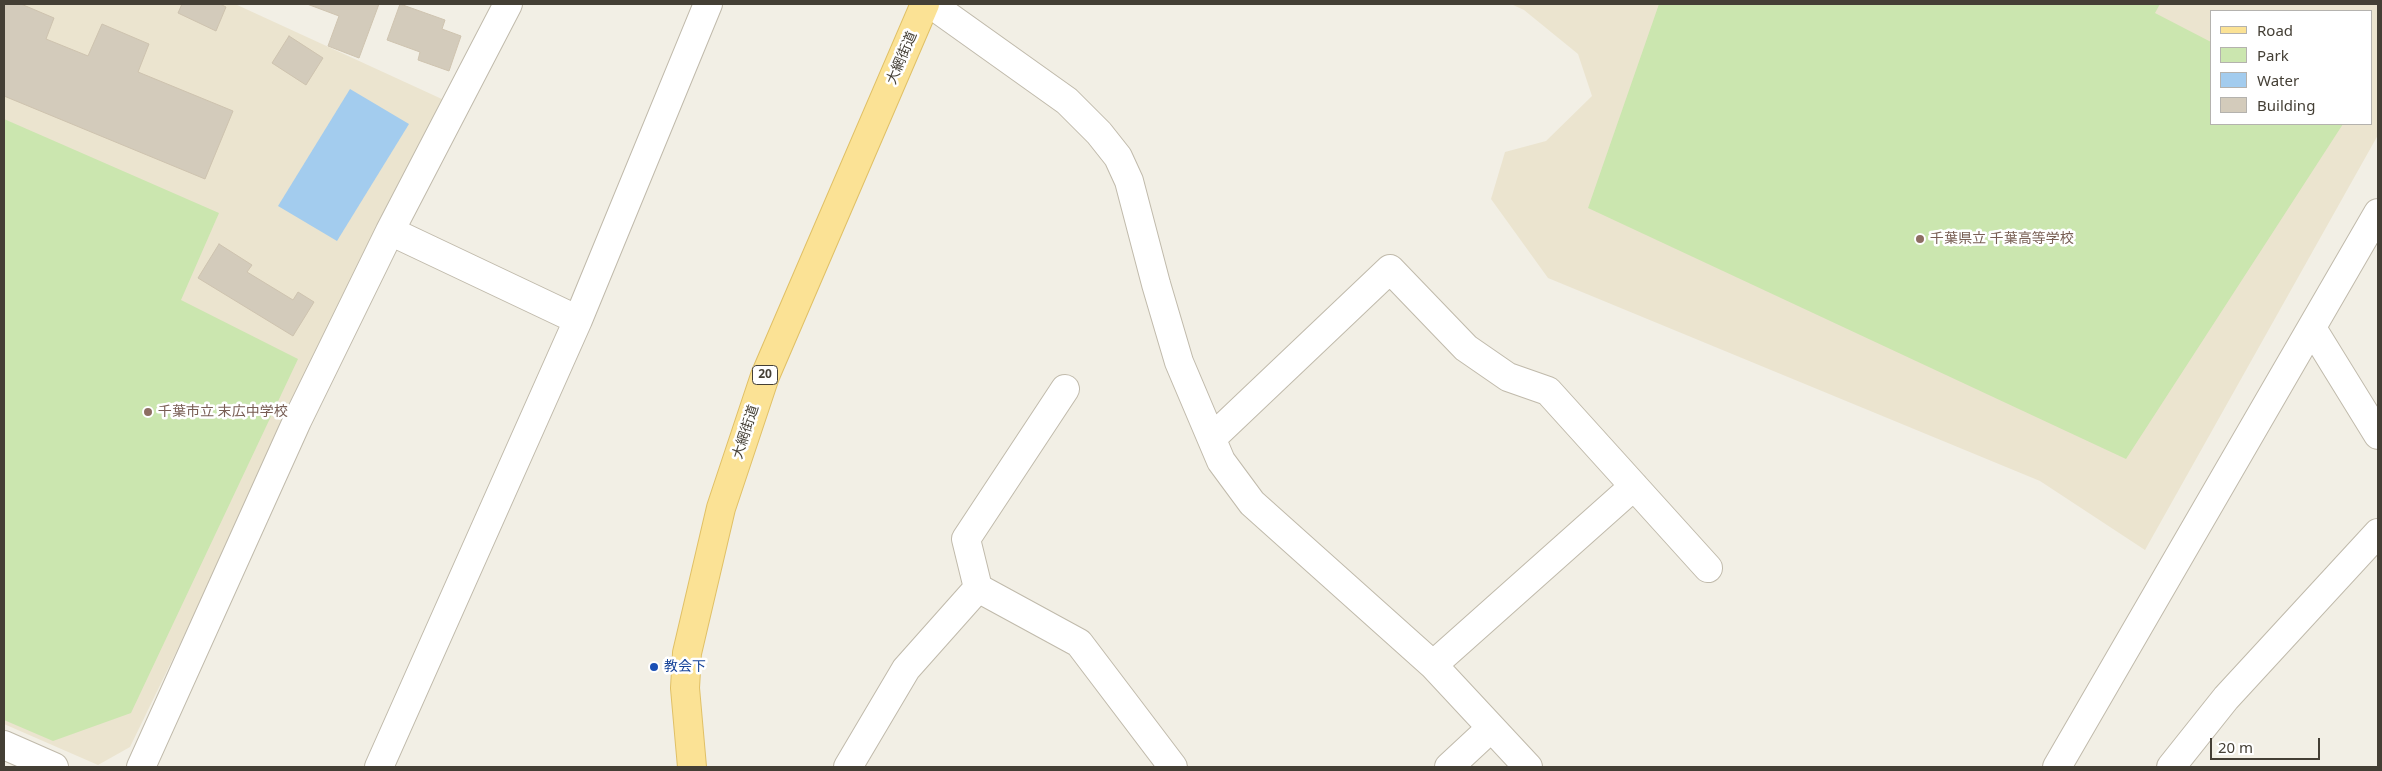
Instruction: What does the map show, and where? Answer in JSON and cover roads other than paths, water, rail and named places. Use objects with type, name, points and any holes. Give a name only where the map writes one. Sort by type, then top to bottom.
[{"type":"main road","name":"大網街道","points":[[692,767],[685,688],[687,653],[721,508],[764,376],[925,4]]},
{"type":"street","points":[[141,767],[297,421],[390,231],[508,4]]},
{"type":"street","points":[[379,767],[578,320],[708,4]]},
{"type":"street","points":[[931,4],[1067,101],[1100,133],[1118,157],[1129,181],[1179,362],[1221,461],[1252,503],[1433,665],[1528,767]]},
{"type":"street","points":[[2057,767],[2378,213]]},
{"type":"street","points":[[390,231],[578,320]]},
{"type":"street","points":[[1212,438],[1390,269],[1466,348],[1508,377],[1548,391],[1708,568]]},
{"type":"street","points":[[2312,328],[2378,435]]},
{"type":"street","points":[[1065,389],[966,539],[978,588],[1079,642],[1173,767]]},
{"type":"street","points":[[1433,665],[1634,486]]},
{"type":"street","points":[[2171,767],[2226,698],[2378,533]]},
{"type":"street","points":[[848,767],[906,669],[978,588]]},
{"type":"street","points":[[1449,767],[1491,728]]},
{"type":"street","points":[[4,745],[54,767]]},
{"type":"water","points":[[350,89],[409,124],[337,241],[278,206]]},
{"type":"place","name":"千葉県立 千葉高等学校","points":[[1920,239]]},
{"type":"place","name":"千葉市立 末広中学校","points":[[148,412]]},
{"type":"place","name":"教会下","points":[[654,667]]}]
